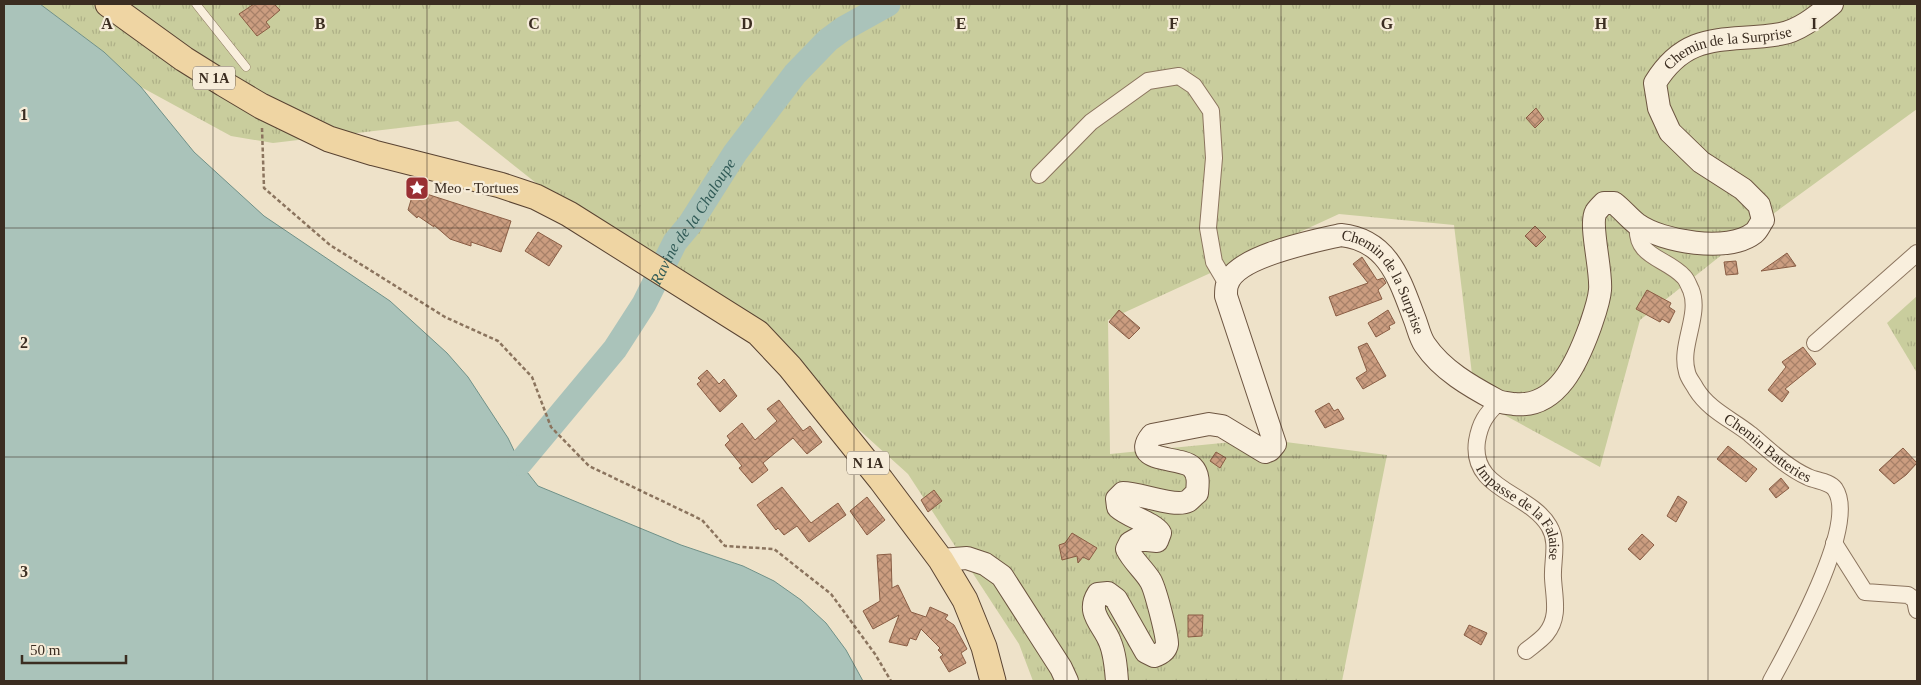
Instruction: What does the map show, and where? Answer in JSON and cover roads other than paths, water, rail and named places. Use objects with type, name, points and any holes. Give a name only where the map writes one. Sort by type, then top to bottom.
[{"type":"main road","name":"N 1A","points":[[108,4],[184,59],[261,106],[329,139],[374,153],[500,185],[536,197],[569,214],[688,287],[758,333],[790,367],[881,480],[941,560],[965,600],[984,647],[994,681]]},
{"type":"main road","name":"Chemin de la Surprise","points":[[1226,284],[1237,270],[1263,256],[1341,235],[1353,236],[1379,250],[1393,266],[1424,343],[1440,363],[1467,384],[1499,402],[1523,405],[1545,398],[1562,383],[1581,351],[1600,291],[1600,266],[1593,225],[1595,213],[1604,203],[1614,203],[1638,224],[1656,233],[1680,241],[1710,245],[1736,241],[1755,233],[1763,220],[1759,206],[1743,190],[1702,162],[1670,132],[1659,108],[1655,83],[1664,68],[1687,50],[1712,40],[1782,34],[1813,20],[1832,4]]},
{"type":"main road","points":[[1117,681],[1115,661],[1110,642],[1093,611],[1094,602],[1098,594],[1108,593],[1116,599],[1146,652],[1154,656],[1162,653],[1167,644],[1156,593],[1151,581],[1130,556],[1127,549],[1130,543],[1137,539],[1157,542],[1160,533],[1125,513],[1118,507],[1117,499],[1123,493],[1132,493],[1175,503],[1188,502],[1197,493],[1198,478],[1191,467],[1178,460],[1159,458],[1150,454],[1146,449],[1146,442],[1152,435],[1208,424],[1222,426],[1265,452],[1270,450],[1275,444],[1226,296],[1226,284]]},
{"type":"main road","points":[[941,560],[967,558],[985,564],[1002,576],[1061,668],[1067,681]]},
{"type":"street","points":[[1039,175],[1091,122],[1148,81],[1179,76],[1194,86],[1211,111],[1214,158],[1208,228],[1214,262],[1226,284]]},
{"type":"street","name":"Chemin Batteries","points":[[1638,224],[1639,244],[1684,277],[1692,292],[1694,302],[1684,359],[1687,373],[1697,391],[1711,408],[1736,422],[1789,465],[1808,477],[1834,488],[1840,500],[1841,514],[1824,574],[1796,636],[1771,681]]},
{"type":"street","points":[[1815,343],[1917,253]]},
{"type":"street","name":"Impasse de la Falaise","points":[[1499,402],[1485,414],[1475,453],[1485,474],[1504,490],[1529,504],[1540,513],[1550,526],[1555,540],[1553,577],[1555,615],[1546,634],[1526,651]]},
{"type":"street","points":[[1834,543],[1865,592],[1908,595],[1915,600],[1917,610]]},
{"type":"lane","points":[[196,4],[246,66]]},
{"type":"water","points":[[4,4],[40,4],[104,52],[141,87],[194,152],[264,216],[390,301],[447,353],[468,377],[508,438],[520,463],[538,486],[681,545],[743,566],[774,581],[801,600],[826,623],[846,650],[863,681],[4,681]]},
{"type":"waterway","name":"Ravine de la Chaloupe","points":[[520,463],[615,349],[644,304],[675,242],[690,224],[735,153],[795,74],[828,40],[843,29],[888,4]]},
{"type":"place","name":"Meo - Tortues","points":[[417,188]]}]
